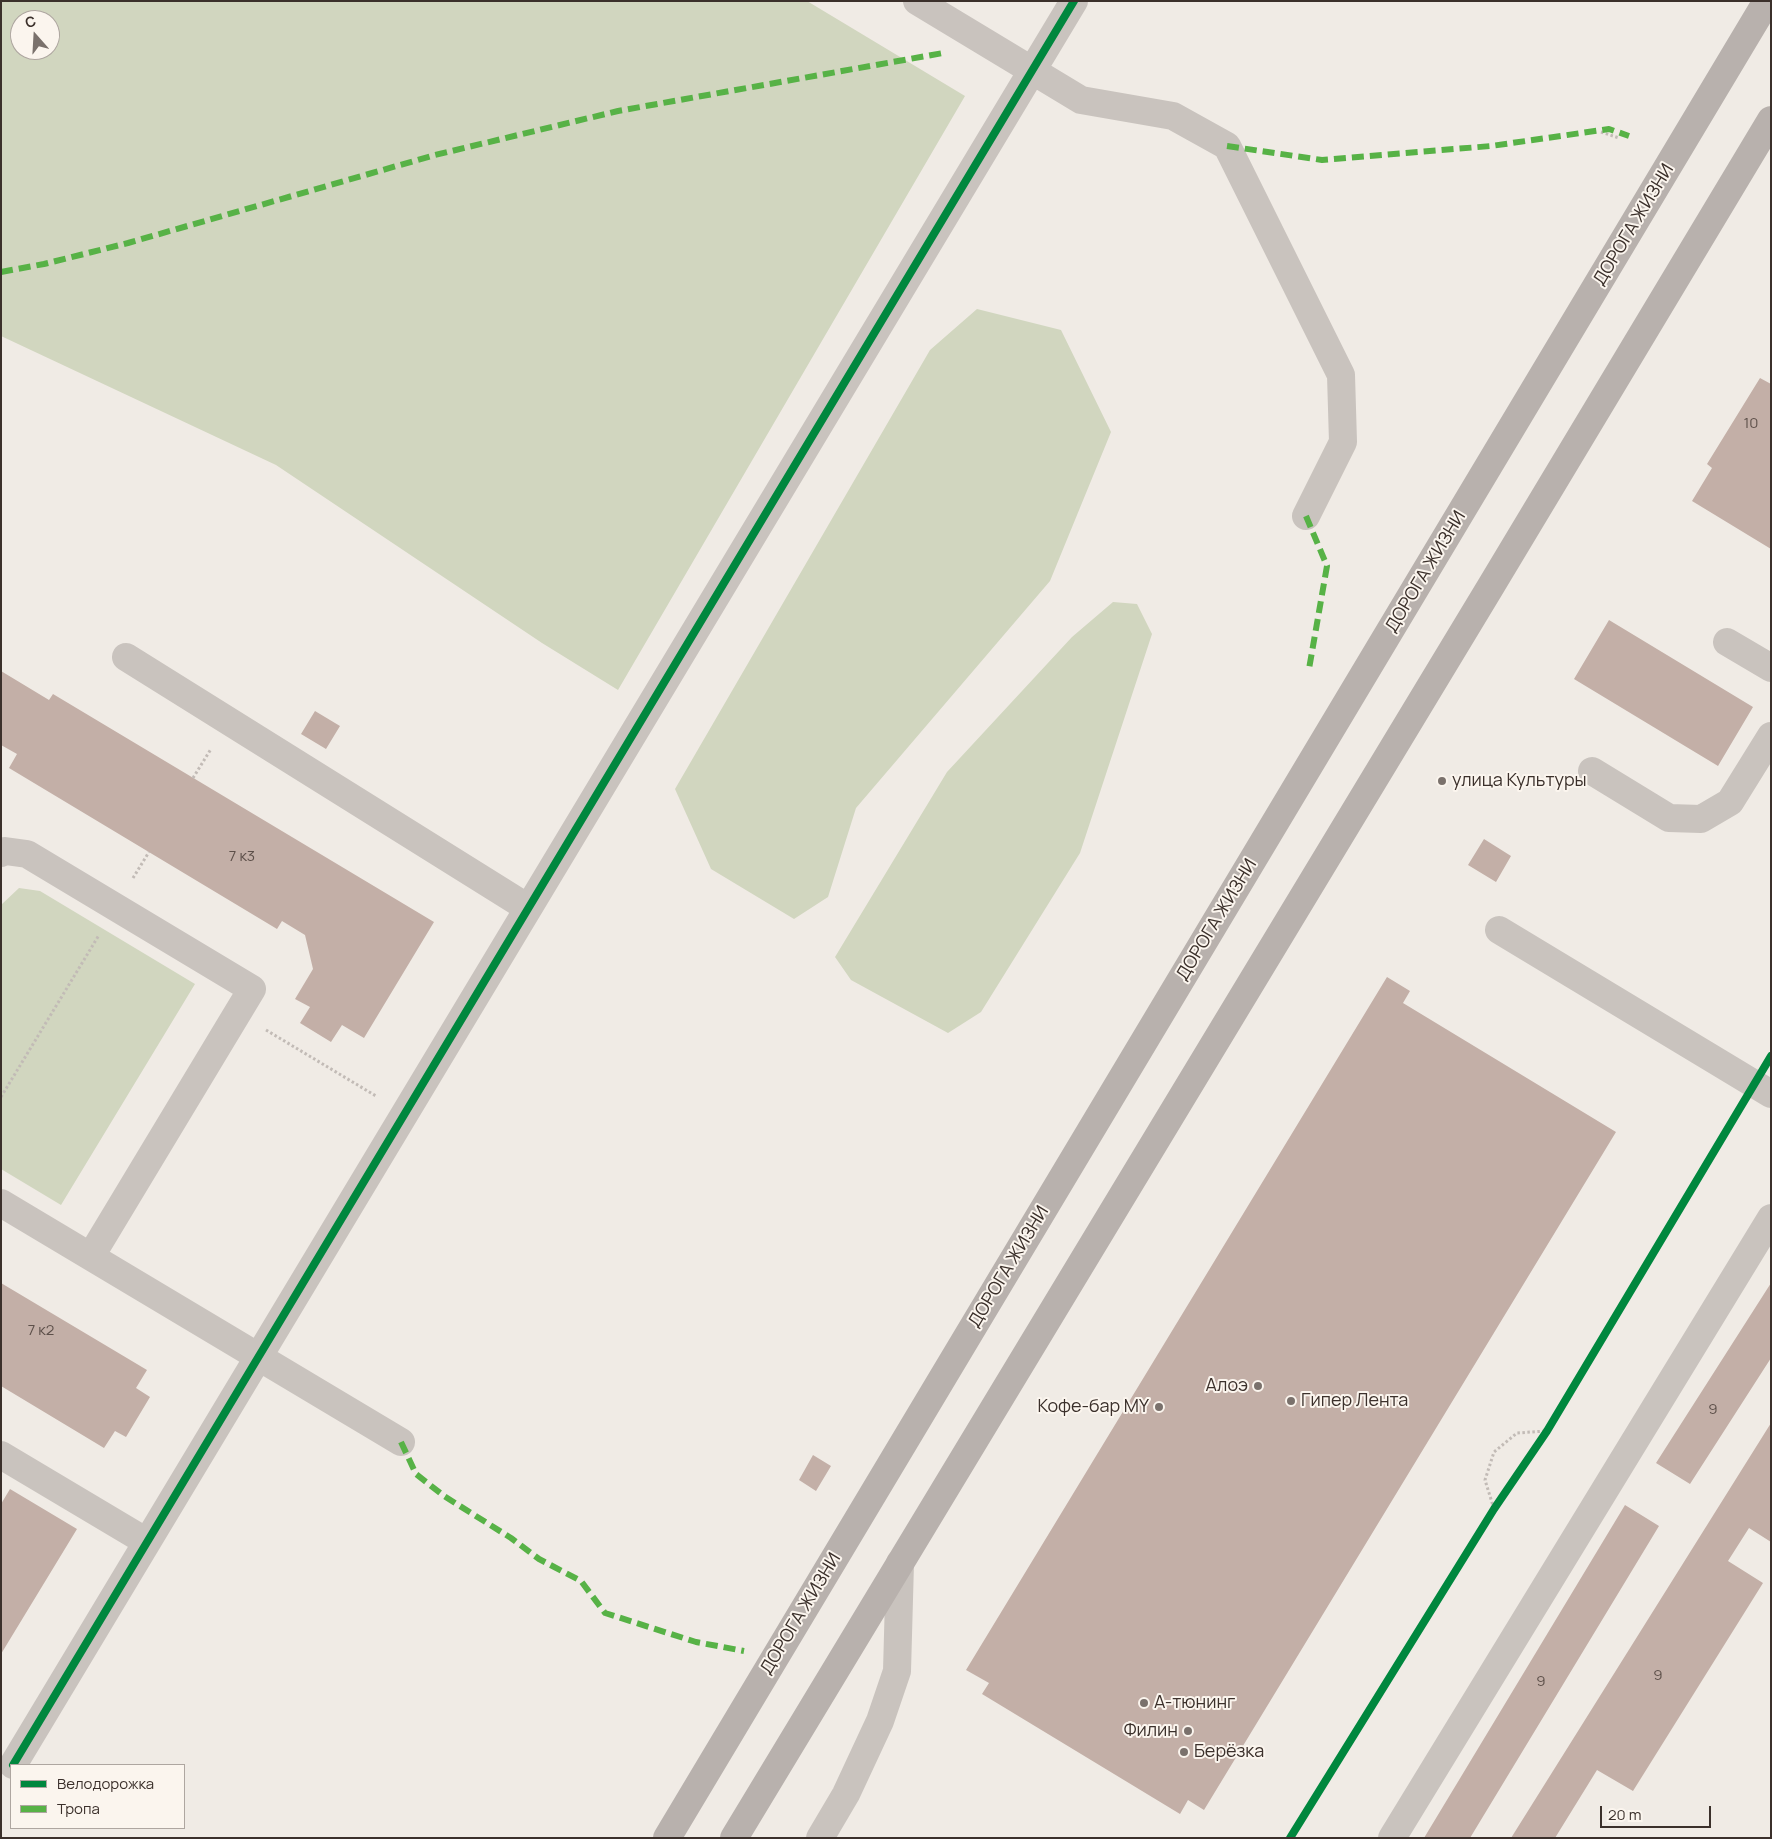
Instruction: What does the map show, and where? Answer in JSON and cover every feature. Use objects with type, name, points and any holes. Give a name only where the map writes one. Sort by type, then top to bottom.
[{"type":"main road","name":"ДОРОГА ЖИЗНИ","points":[[667,1838],[1767,1]]},
{"type":"main road","points":[[734,1838],[1771,120]]},
{"type":"street","points":[[917,1],[1081,100],[1173,116],[1227,146],[1341,376],[1343,442],[1306,516]]},
{"type":"street","points":[[14,1764],[1074,1]]},
{"type":"street","points":[[1727,642],[1771,668]]},
{"type":"street","points":[[126,656],[528,908]]},
{"type":"street","points":[[1592,771],[1668,818],[1701,820],[1730,802],[1771,736]]},
{"type":"street","points":[[1,853],[5,851],[26,854],[252,989],[91,1256]]},
{"type":"street","points":[[1499,930],[1763,1089]]},
{"type":"street","points":[[1,1203],[401,1442]]},
{"type":"street","points":[[1392,1838],[1771,1218]]},
{"type":"street","points":[[1,1455],[147,1542]]},
{"type":"street","points":[[820,1838],[846,1794],[880,1721],[897,1671],[900,1563]]},
{"type":"street","points":[[1,1784],[10,1770]]},
{"type":"path","points":[[1601,132],[1619,138]]},
{"type":"path","points":[[1,1097],[149,852]]},
{"type":"path","points":[[237,1013],[405,1114]]},
{"type":"path","points":[[1290,1838],[1494,1509],[1547,1431],[1763,1089]]},
{"type":"path","points":[[1494,1509],[1485,1480],[1494,1452],[1517,1433],[1547,1431]]},
{"type":"green space","points":[[1,1],[807,1],[965,96],[618,690],[542,643],[276,465],[1,336]]},
{"type":"green space","points":[[977,309],[1061,330],[1111,432],[1050,581],[856,808],[828,897],[794,919],[711,869],[675,789],[930,350]]},
{"type":"green space","points":[[1113,602],[1137,604],[1152,634],[1080,853],[981,1012],[948,1033],[851,980],[835,957],[947,772],[1072,637]]},
{"type":"green space","points":[[19,888],[40,891],[195,984],[61,1205],[1,1169],[1,905]]},
{"type":"building","points":[[1760,378],[1771,384],[1771,549],[1692,501],[1712,468],[1707,464]]},
{"type":"building","points":[[1609,620],[1753,707],[1718,766],[1574,679]]},
{"type":"building","points":[[1,671],[49,700],[53,694],[434,922],[364,1038],[342,1025],[331,1042],[300,1023],[310,1007],[295,999],[313,969],[305,935],[282,921],[277,929],[9,768],[17,754],[1,745]]},
{"type":"building","points":[[315,711],[340,726],[326,749],[301,734]]},
{"type":"building","points":[[1484,839],[1511,856],[1496,882],[1468,865]]},
{"type":"building","name":"Гипер Лента","points":[[1387,977],[1410,991],[1403,1003],[1616,1132],[1204,1810],[1188,1800],[1180,1814],[982,1694],[989,1683],[966,1670]]},
{"type":"building","points":[[1,1283],[147,1370],[136,1388],[150,1397],[126,1437],[115,1431],[104,1448],[1,1386]]},
{"type":"building","points":[[1771,1283],[1771,1358],[1690,1484],[1656,1463]]},
{"type":"building","points":[[1771,1423],[1771,1542],[1749,1528],[1728,1561],[1763,1583],[1633,1791],[1597,1770],[1555,1838],[1511,1838]]},
{"type":"building","points":[[813,1455],[831,1466],[816,1491],[799,1480]]},
{"type":"building","points":[[10,1489],[77,1529],[1,1654],[1,1504]]},
{"type":"building","points":[[1625,1505],[1659,1526],[1470,1838],[1424,1838]]},
{"type":"marked path","points":[[1,272],[44,264],[128,243],[435,155],[618,111],[943,53]]},
{"type":"marked path","points":[[1227,146],[1322,160],[1491,146],[1609,129],[1629,136]]},
{"type":"marked path","points":[[1306,516],[1327,566],[1309,669]]},
{"type":"marked path","points":[[401,1442],[416,1474],[444,1496],[511,1538],[539,1559],[581,1581],[605,1613],[696,1642],[744,1651]]},
{"type":"cycle path","points":[[14,1764],[1074,1]]},
{"type":"cycle path","points":[[1290,1838],[1494,1509],[1547,1431],[1771,1056]]},
{"type":"place","name":"улица Культуры","points":[[1442,781]]},
{"type":"place","name":"Алоэ","points":[[1258,1386]]},
{"type":"place","name":"Гипер Лента","points":[[1291,1401]]},
{"type":"place","name":"Кофе-бар MY","points":[[1159,1407]]},
{"type":"place","name":"А-тюнинг","points":[[1144,1703]]},
{"type":"place","name":"Филин","points":[[1188,1731]]},
{"type":"place","name":"Берёзка","points":[[1184,1752]]}]
